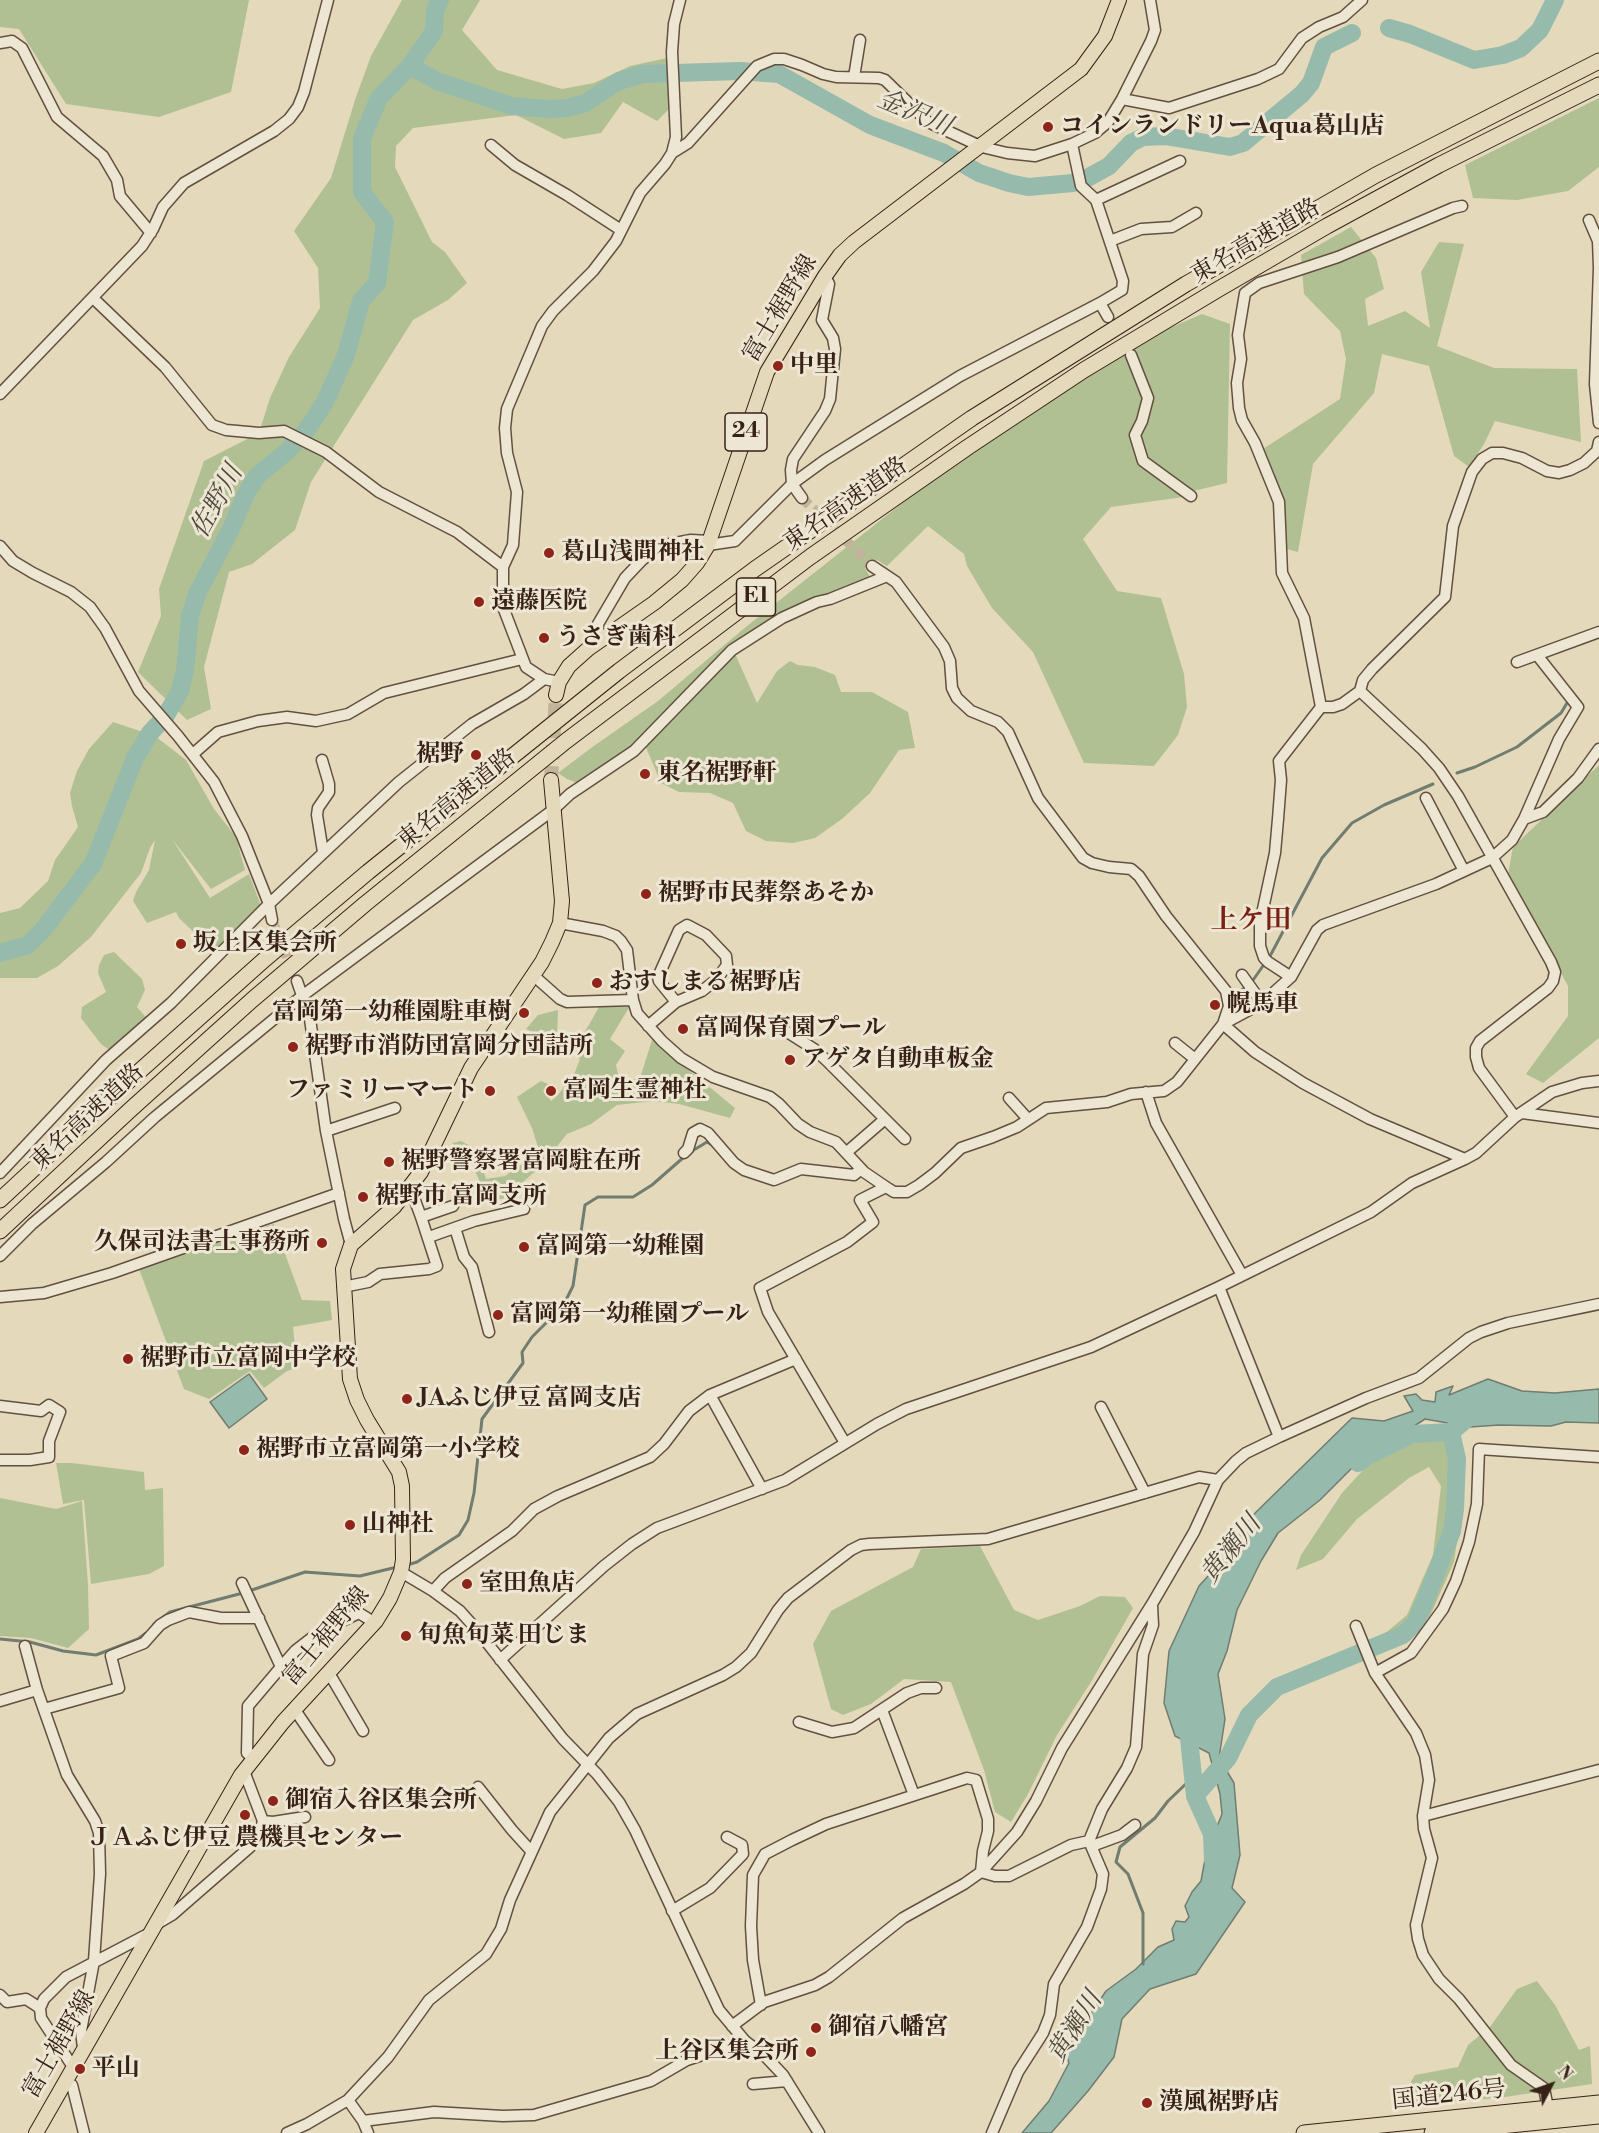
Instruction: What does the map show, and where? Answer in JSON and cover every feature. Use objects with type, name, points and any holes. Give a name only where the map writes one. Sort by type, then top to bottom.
[{"type":"highway","name":"東名高速道路","points":[[0,1200],[265,958],[368,872],[619,671],[755,569],[972,418],[1186,284],[1376,175],[1599,61]]},
{"type":"highway","name":"東名高速道路","points":[[0,1231],[208,1039],[365,904],[566,741],[810,557],[1084,370],[1217,290],[1439,165],[1599,85]]},
{"type":"highway","name":"国道246号","points":[[1304,2133],[1599,2103]]},
{"type":"highway","name":"国道246号","points":[[1432,2133],[1599,2116]]},
{"type":"main road","name":"富士裾野線","points":[[558,688],[569,666],[599,640],[654,603],[682,580],[697,563],[708,543],[766,372],[840,255],[1082,69],[1105,36],[1119,0]]},
{"type":"main road","points":[[351,1245],[394,1207],[421,1172],[471,1068],[533,975],[552,942],[560,923],[562,901],[551,780]]},
{"type":"main road","name":"富士裾野線","points":[[36,2133],[244,1771],[295,1710],[375,1623],[390,1598],[401,1572],[403,1560],[402,1486],[399,1472],[367,1420],[350,1379],[343,1269],[351,1245]]},
{"type":"street","points":[[0,394],[142,246],[163,207],[184,183],[274,131],[289,119],[298,107],[304,92],[328,0]]},
{"type":"street","points":[[558,688],[526,667],[503,607],[502,567],[513,545],[518,492],[507,453],[505,428],[507,409],[542,326],[553,311],[593,271],[616,241],[640,193],[672,153],[676,137],[672,52],[674,24],[680,0]]},
{"type":"street","points":[[672,153],[688,143],[757,66],[764,61],[784,59],[823,74],[885,80],[928,122],[982,147],[1035,156],[1072,144],[1095,133],[1108,122],[1122,99],[1155,30],[1150,0]]},
{"type":"street","points":[[1122,99],[1169,108],[1258,79],[1278,69],[1302,38],[1319,27],[1342,17],[1362,0]]},
{"type":"street","points":[[854,77],[860,40]]},
{"type":"street","points":[[0,43],[12,41],[22,48],[57,117],[103,156],[117,180],[120,196],[151,233]]},
{"type":"street","points":[[599,640],[598,624],[625,578],[642,560],[658,548],[691,540],[708,543],[735,541],[792,484],[825,460],[960,376],[1122,290],[1124,286],[1096,200],[1081,186],[1072,144]]},
{"type":"street","points":[[491,145],[515,165],[621,230]]},
{"type":"street","points":[[1096,200],[1179,161]]},
{"type":"street","points":[[1291,977],[1264,958],[1260,946],[1260,922],[1275,853],[1281,790],[1279,761],[1321,707],[1304,618],[1282,573],[1279,502],[1255,443],[1242,420],[1239,408],[1237,383],[1241,359],[1238,335],[1245,293],[1260,283],[1338,257],[1462,206]]},
{"type":"street","points":[[1110,241],[1141,229],[1172,227],[1196,213]]},
{"type":"street","points":[[1589,220],[1598,241],[1595,384],[1599,423]]},
{"type":"street","points":[[802,498],[792,484],[793,459],[818,424],[830,399],[835,349],[833,338],[822,320],[829,284],[825,276]]},
{"type":"street","points":[[93,298],[165,367],[212,424],[226,430],[259,433],[284,431],[326,452],[379,492],[457,532],[502,567]]},
{"type":"street","points":[[1100,303],[1108,317]]},
{"type":"street","points":[[1131,355],[1148,398],[1142,422],[1135,435],[1143,461],[1191,496]]},
{"type":"street","points":[[1321,707],[1342,704],[1360,691],[1363,680],[1372,669],[1445,597],[1453,526],[1472,472],[1482,459],[1492,453],[1503,453],[1522,458],[1547,471],[1559,473],[1584,463],[1597,451],[1599,442]]},
{"type":"street","points":[[0,546],[13,561],[71,592],[90,607],[105,628],[139,691],[214,782],[238,828],[269,904],[272,920]]},
{"type":"street","points":[[560,923],[603,931],[616,936],[621,941],[627,950],[633,1000],[637,1013],[681,1058],[702,1072],[770,1097],[798,1124],[810,1132],[836,1142],[861,1169],[894,1192],[907,1192],[936,1173],[961,1148],[1017,1126],[1046,1108],[1107,1102],[1131,1094],[1164,1091],[1177,1082],[1222,1024],[1228,998],[1208,967],[1166,916],[1139,876],[1131,869],[1109,867],[1083,858],[1038,798],[1008,732],[998,722],[971,711],[957,698],[952,688],[950,661],[944,647],[896,582],[872,566]]},
{"type":"street","points":[[0,1256],[32,1224],[155,1117],[302,996],[554,810],[570,794],[634,751],[732,650],[782,618],[817,602],[887,576]]},
{"type":"street","points":[[1517,662],[1599,632]]},
{"type":"street","points":[[1222,1024],[1262,1003],[1291,977],[1317,930],[1323,925],[1436,884],[1492,858],[1512,840],[1524,819],[1559,739],[1578,707],[1537,655]]},
{"type":"street","points":[[193,754],[218,732],[258,721],[287,717],[316,721],[348,714],[384,693],[522,659]]},
{"type":"street","points":[[0,1173],[106,1060],[171,1003],[269,904],[399,782],[462,731],[524,694],[544,679]]},
{"type":"street","points":[[1360,691],[1439,768],[1555,972],[1548,988],[1480,1041],[1476,1048],[1479,1068],[1519,1115],[1599,1123]]},
{"type":"street","points":[[1524,819],[1543,812],[1578,778],[1599,750]]},
{"type":"street","points":[[322,760],[329,784],[329,792],[318,808],[317,815],[323,852]]},
{"type":"street","points":[[1426,798],[1464,871]]},
{"type":"street","points":[[648,1026],[676,1002],[702,991],[717,979],[727,965],[726,956],[706,935],[687,925],[679,930],[658,977],[658,981],[676,1002]]},
{"type":"street","points":[[533,975],[560,999],[567,1002],[633,1000]]},
{"type":"street","points":[[1242,975],[1262,1003]]},
{"type":"street","points":[[297,981],[310,1019],[326,1131],[351,1245]]},
{"type":"street","points":[[1222,1024],[1256,1052],[1303,1083],[1370,1119],[1465,1159]]},
{"type":"street","points":[[784,1030],[826,1059],[905,1139]]},
{"type":"street","points":[[1175,1043],[1195,1059]]},
{"type":"street","points":[[500,1660],[632,1544],[657,1528],[784,1480],[906,1409],[1091,1347],[1220,1287],[1371,1212],[1413,1183],[1476,1153],[1519,1115],[1552,1092],[1582,1083],[1599,1081]]},
{"type":"street","points":[[1146,1092],[1156,1123],[1242,1275]]},
{"type":"street","points":[[1009,1098],[1027,1118]]},
{"type":"street","points":[[326,1131],[395,1108]]},
{"type":"street","points":[[847,1152],[885,1119]]},
{"type":"street","points":[[684,1153],[688,1149],[693,1133],[704,1130],[734,1163],[774,1180],[806,1168],[854,1175],[861,1169]]},
{"type":"street","points":[[845,1443],[768,1312],[760,1288],[848,1242],[873,1222],[861,1200],[886,1187]]},
{"type":"street","points":[[0,1297],[44,1293],[112,1273],[339,1192]]},
{"type":"street","points":[[343,1287],[368,1282],[380,1274],[429,1269],[437,1266],[414,1198],[407,1192]]},
{"type":"street","points":[[421,1216],[453,1206]]},
{"type":"street","points":[[429,1237],[474,1221],[524,1209]]},
{"type":"street","points":[[455,1228],[464,1257],[472,1267],[489,1332]]},
{"type":"street","points":[[1220,1287],[1279,1437]]},
{"type":"street","points":[[732,2026],[764,2002],[815,1985],[829,1977],[903,1918],[981,1872],[1017,1832],[1036,1801],[1062,1748],[1194,1532],[1218,1480],[1246,1453],[1366,1398],[1419,1378],[1469,1338],[1481,1332],[1508,1323],[1599,1304]]},
{"type":"street","points":[[433,1592],[445,1578],[512,1531],[534,1509],[558,1496],[650,1457],[664,1444],[689,1411],[710,1395],[796,1359]]},
{"type":"street","points":[[710,1395],[762,1489]]},
{"type":"street","points":[[0,1406],[41,1411],[49,1405],[60,1412],[49,1441],[49,1457],[30,1460],[0,1460]]},
{"type":"street","points":[[1101,1407],[1145,1493]]},
{"type":"street","points":[[1375,1672],[1411,1653],[1443,1608],[1456,1581],[1478,1504],[1479,1449],[1599,1457]]},
{"type":"street","points":[[287,2133],[348,2100],[388,2057],[429,2000],[486,1954],[501,1929],[510,1900],[550,1812],[609,1738],[638,1714],[736,1667],[751,1653],[788,1598],[851,1550],[861,1545],[988,1539],[1199,1477],[1218,1480]]},
{"type":"street","points":[[401,1572],[460,1611],[563,1739],[619,1802],[635,1830],[713,1997],[745,2041],[766,2057],[787,2081],[819,2133]]},
{"type":"street","points":[[242,1583],[281,1667]]},
{"type":"street","points":[[992,2133],[1018,2072],[1043,2032],[1050,2014],[1054,1984],[1087,1927],[1101,1889],[1103,1874],[1090,1844],[1102,1809],[1127,1768],[1136,1747],[1143,1654],[1154,1625],[1152,1604]]},
{"type":"street","points":[[44,1709],[119,1688],[111,1656],[144,1644],[168,1620],[189,1612],[221,1618],[259,1618]]},
{"type":"street","points":[[253,1758],[247,1753],[248,1706],[295,1651],[313,1637],[359,1613],[375,1623]]},
{"type":"street","points":[[1356,1626],[1365,1643],[1375,1672],[1416,1733],[1425,1755],[1429,1780],[1423,1816],[1432,1858],[1416,1925],[1423,1955],[1439,1979],[1459,1999],[1511,2065],[1544,2088],[1548,2108]]},
{"type":"street","points":[[25,1646],[67,1775],[95,1821],[99,1833],[100,1874],[94,1961],[81,2031],[83,2048]]},
{"type":"street","points":[[329,1673],[363,1731]]},
{"type":"street","points":[[799,1722],[832,1732],[854,1728],[907,1693],[936,1688]]},
{"type":"street","points":[[0,1701],[38,1690]]},
{"type":"street","points":[[295,1710],[329,1760]]},
{"type":"street","points":[[882,1710],[914,1795]]},
{"type":"street","points":[[1423,1816],[1599,1770]]},
{"type":"street","points":[[73,2067],[41,2018],[40,2008],[44,1999],[66,1977],[153,1929],[172,1915],[250,1847],[259,1836],[263,1821],[244,1771]]},
{"type":"street","points":[[761,2006],[753,1960],[751,1892],[753,1875],[765,1854],[826,1824],[968,1778],[976,1780],[988,1819],[981,1872]]},
{"type":"street","points":[[478,1787],[531,1851]]},
{"type":"street","points":[[263,1821],[273,1822],[305,1817]]},
{"type":"street","points":[[981,1872],[995,1876],[1010,1876],[1071,1845],[1090,1844],[1122,1835],[1135,1825]]},
{"type":"street","points":[[672,1911],[710,1888],[743,1854],[742,1845],[727,1837]]},
{"type":"street","points":[[0,1995],[7,2002],[26,1999],[40,2008]]},
{"type":"street","points":[[363,2121],[434,2112],[503,2116],[534,2115],[651,2081],[687,2060],[745,2041]]},
{"type":"street","points":[[753,2084],[787,2081]]},
{"type":"street","points":[[64,2082],[72,2085],[84,2133]]},
{"type":"street","points":[[348,2100],[363,2121],[368,2133]]},
{"type":"shaded area","points":[[0,0],[249,0],[231,92],[159,117],[66,104],[19,29],[0,27]]},
{"type":"shaded area","points":[[402,0],[480,0],[462,30],[497,70],[562,89],[594,83],[630,66],[667,58],[669,109],[657,121],[623,102],[601,133],[564,139],[516,115],[413,128],[396,146],[395,167],[432,242],[445,252],[467,283],[448,300],[413,320],[311,482],[295,530],[252,564],[229,572],[204,667],[211,709],[187,720],[138,672],[161,616],[159,589],[204,461],[259,433],[270,398],[289,357],[320,308],[318,268],[294,231],[331,178],[371,56]]},
{"type":"shaded area","points":[[1599,98],[1599,167],[1568,191],[1517,200],[1473,198],[1465,165]]},
{"type":"shaded area","points":[[1351,227],[1376,258],[1384,289],[1365,299],[1368,326],[1405,311],[1430,328],[1421,272],[1439,242],[1464,244],[1437,346],[1494,368],[1577,369],[1581,442],[1495,421],[1469,467],[1454,456],[1429,366],[1382,354],[1374,393],[1313,464],[1298,552],[1287,549],[1281,496],[1263,449],[1340,399],[1346,359],[1340,331],[1304,294],[1301,255]]},
{"type":"shaded area","points":[[1202,314],[1230,324],[1227,483],[1193,491],[1191,496],[1111,507],[1083,539],[1117,591],[1161,598],[1184,674],[1187,707],[1178,735],[1154,766],[1084,763],[1033,652],[992,608],[967,566],[964,554],[928,526],[887,566],[877,560],[865,568],[870,577],[732,647],[757,703],[777,671],[790,661],[835,675],[841,692],[872,692],[908,712],[915,748],[899,750],[870,793],[842,819],[815,838],[793,843],[766,841],[746,831],[733,803],[710,793],[679,792],[661,783],[642,738],[580,784],[558,773],[658,701],[747,626],[939,474],[1135,343]]},
{"type":"shaded area","points":[[113,722],[155,736],[186,760],[214,809],[236,837],[245,870],[211,889],[172,839],[210,898],[249,874],[261,906],[219,956],[179,918],[176,912],[147,923],[133,901],[149,870],[155,840],[141,873],[91,937],[58,966],[37,978],[0,978],[0,913],[20,908],[48,881],[55,860],[78,827],[70,793],[77,771],[89,749]]},
{"type":"shaded area","points":[[1599,765],[1599,1038],[1543,1083],[1526,1074],[1568,1016],[1568,986],[1538,930],[1507,880],[1513,847]]},
{"type":"shaded area","points":[[114,952],[142,979],[145,990],[137,1007],[149,1021],[111,1051],[101,1044],[81,1018],[82,1007],[106,992],[98,973],[99,965],[104,955]]},
{"type":"shaded area","points":[[630,1006],[610,1039],[625,1051],[616,1065],[620,1082],[640,1078],[652,1040],[735,1108],[730,1118],[679,1104],[654,1101],[617,1105],[591,1124],[567,1134],[540,1167],[505,1198],[489,1202],[471,1162],[452,1143],[461,1141],[476,1149],[486,1179],[505,1176],[522,1164],[538,1147],[532,1128],[517,1097],[541,1081],[548,1084],[543,1091],[551,1101],[575,1072],[580,1059],[557,1043],[526,1029],[538,1015],[558,1010],[557,1036],[578,1044],[599,1007]]},
{"type":"shaded area","points":[[274,1224],[302,1300],[330,1301],[332,1320],[293,1327],[297,1368],[287,1371],[264,1388],[250,1371],[209,1399],[184,1389],[139,1269]]},
{"type":"shaded area","points":[[1446,1440],[1456,1448],[1461,1468],[1459,1527],[1454,1562],[1430,1616],[1402,1641],[1380,1648],[1376,1641],[1407,1615],[1433,1555],[1441,1486],[1429,1467],[1409,1478],[1357,1519],[1323,1559],[1296,1570],[1301,1555],[1342,1493],[1365,1468],[1398,1446],[1423,1441]]},
{"type":"shaded area","points":[[56,1463],[144,1472],[145,1490],[163,1488],[164,1566],[149,1574],[91,1584],[84,1500],[63,1504]]},
{"type":"shaded area","points":[[0,1498],[56,1509],[82,1501],[89,1629],[68,1648],[31,1638],[0,1636]]},
{"type":"shaded area","points":[[980,1546],[1014,1610],[1038,1620],[1080,1606],[1100,1596],[1125,1597],[1133,1608],[1091,1682],[1057,1735],[1028,1794],[1011,1822],[995,1812],[984,1770],[951,1682],[904,1679],[871,1704],[843,1715],[831,1709],[813,1644],[831,1611],[913,1567],[921,1549]]},
{"type":"shaded area","points":[[1537,1981],[1555,2005],[1579,2050],[1590,2046],[1592,2084],[1498,2098],[1396,2106],[1415,2075],[1458,2067],[1468,2045],[1490,2027],[1517,1989]]},
{"type":"water","points":[[249,1374],[267,1399],[229,1428],[210,1402]]},
{"type":"water","points":[[1488,1379],[1522,1391],[1555,1393],[1599,1389],[1599,1423],[1566,1422],[1551,1426],[1470,1427],[1425,1419],[1357,1463],[1320,1500],[1278,1533],[1261,1561],[1237,1610],[1227,1651],[1218,1674],[1225,1719],[1219,1758],[1234,1783],[1240,1855],[1232,1888],[1245,1902],[1196,1974],[1150,1989],[1122,2019],[1114,2057],[1051,2133],[1022,2133],[1049,2101],[1069,2063],[1065,2052],[1106,1991],[1136,1969],[1158,1947],[1174,1940],[1172,1929],[1176,1921],[1185,1922],[1189,1917],[1185,1906],[1201,1881],[1206,1854],[1222,1814],[1220,1794],[1209,1753],[1175,1736],[1164,1703],[1169,1651],[1199,1586],[1231,1551],[1248,1520],[1352,1418],[1384,1421],[1413,1411],[1404,1396],[1416,1394],[1422,1400],[1435,1402],[1436,1392],[1453,1386],[1449,1395]]},
{"type":"waterway","name":"佐野川","points":[[0,953],[28,945],[42,931],[93,864],[135,758],[150,733],[165,717],[180,691],[185,671],[190,616],[197,594],[231,529],[246,494],[257,476],[285,453],[306,431],[325,402],[346,355],[361,301],[377,283],[385,222],[362,192],[362,138],[379,98],[410,66],[434,31],[435,11],[440,0]]},
{"type":"waterway","name":"金沢川","points":[[1389,28],[1474,60],[1503,55],[1521,48],[1540,30],[1555,0]]},
{"type":"waterway","name":"金沢川","points":[[410,66],[437,81],[512,106],[548,109],[568,108],[585,103],[619,81],[643,74],[740,71],[779,74],[870,125],[944,153],[979,173],[1028,187],[1073,183],[1089,177],[1109,166],[1131,143],[1143,137],[1165,136],[1230,147],[1243,143],[1302,94],[1311,83],[1324,47],[1352,33]]},
{"type":"waterway","points":[[1457,773],[1517,747],[1561,713],[1567,703]]},
{"type":"waterway","points":[[1269,958],[1322,858],[1352,823],[1384,805],[1433,784]]},
{"type":"waterway","points":[[1251,983],[1265,963]]},
{"type":"waterway","points":[[1233,996],[1246,987]]},
{"type":"waterway","points":[[692,1151],[707,1142],[712,1145]]},
{"type":"waterway","points":[[407,1565],[417,1562],[459,1535],[468,1520],[474,1493],[482,1419],[523,1363],[522,1352],[532,1337],[563,1306],[573,1286],[585,1205],[598,1197],[633,1197],[652,1185],[684,1157]]},
{"type":"waterway","name":"黄瀬川","points":[[1358,1463],[1369,1455],[1413,1434],[1451,1432],[1469,1417],[1480,1416]]},
{"type":"waterway","name":"黄瀬川","points":[[1195,1796],[1228,1758],[1249,1715],[1277,1687],[1403,1635],[1416,1622],[1452,1531],[1457,1459],[1451,1432]]},
{"type":"waterway","points":[[249,1591],[305,1572],[360,1576],[397,1567]]},
{"type":"waterway","points":[[154,1624],[170,1612],[243,1593]]},
{"type":"waterway","points":[[0,1639],[30,1642],[63,1651],[96,1655],[138,1639],[146,1633]]},
{"type":"waterway","name":"黄瀬川","points":[[1187,1719],[1195,1796],[1212,1834],[1213,1861]]},
{"type":"waterway","points":[[1143,1964],[1143,1913],[1128,1874],[1116,1862],[1120,1847],[1155,1818],[1168,1801],[1193,1777]]},
{"type":"tunnel","points":[[802,498],[872,566]]},
{"type":"tunnel","points":[[551,780],[556,695]]},
{"type":"tunnel","points":[[272,920],[297,981]]},
{"type":"place","name":"コインランドリーAqua葛山店","points":[[1048,127]]},
{"type":"place","name":"中里","points":[[778,366]]},
{"type":"place","name":"葛山浅間神社","points":[[549,553]]},
{"type":"place","name":"遠藤医院","points":[[479,602]]},
{"type":"place","name":"うさぎ歯科","points":[[544,638]]},
{"type":"place","name":"裾野","points":[[476,755]]},
{"type":"place","name":"東名裾野軒","points":[[645,774]]},
{"type":"place","name":"裾野市民葬祭あそか","points":[[646,894]]},
{"type":"place","name":"坂上区集会所","points":[[181,944]]},
{"type":"place","name":"おすしまる裾野店","points":[[597,983]]},
{"type":"place","name":"幌馬車","points":[[1215,1005]]},
{"type":"place","name":"富岡第一幼稚園駐車樹","points":[[524,1013]]},
{"type":"place","name":"富岡保育園プール","points":[[683,1029]]},
{"type":"place","name":"裾野市消防団富岡分団詰所","points":[[293,1047]]},
{"type":"place","name":"アゲタ自動車板金","points":[[790,1060]]},
{"type":"place","name":"ファミリーマート","points":[[490,1091]]},
{"type":"place","name":"富岡生霊神社","points":[[551,1091]]},
{"type":"place","name":"裾野警察署富岡駐在所","points":[[389,1162]]},
{"type":"place","name":"裾野市 富岡支所","points":[[363,1197]]},
{"type":"place","name":"久保司法書士事務所","points":[[322,1243]]},
{"type":"place","name":"富岡第一幼稚園","points":[[524,1247]]},
{"type":"place","name":"富岡第一幼稚園プール","points":[[498,1315]]},
{"type":"place","name":"裾野市立富岡中学校","points":[[128,1359]]},
{"type":"place","name":"JAふじ伊豆 富岡支店","points":[[407,1399]]},
{"type":"place","name":"裾野市立富岡第一小学校","points":[[244,1450]]},
{"type":"place","name":"山神社","points":[[350,1525]]},
{"type":"place","name":"室田魚店","points":[[467,1584]]},
{"type":"place","name":"旬魚旬菜 田じま","points":[[406,1636]]},
{"type":"place","name":"御宿入谷区集会所","points":[[273,1801]]},
{"type":"place","name":"ＪＡふじ伊豆 農機具センター","points":[[245,1815]]},
{"type":"place","name":"御宿八幡宮","points":[[816,2028]]},
{"type":"place","name":"上谷区集会所","points":[[811,2052]]},
{"type":"place","name":"平山","points":[[80,2069]]},
{"type":"place","name":"漢風裾野店","points":[[1147,2103]]},
{"type":"district","name":"上ケ田","points":[[1251,922]]}]
